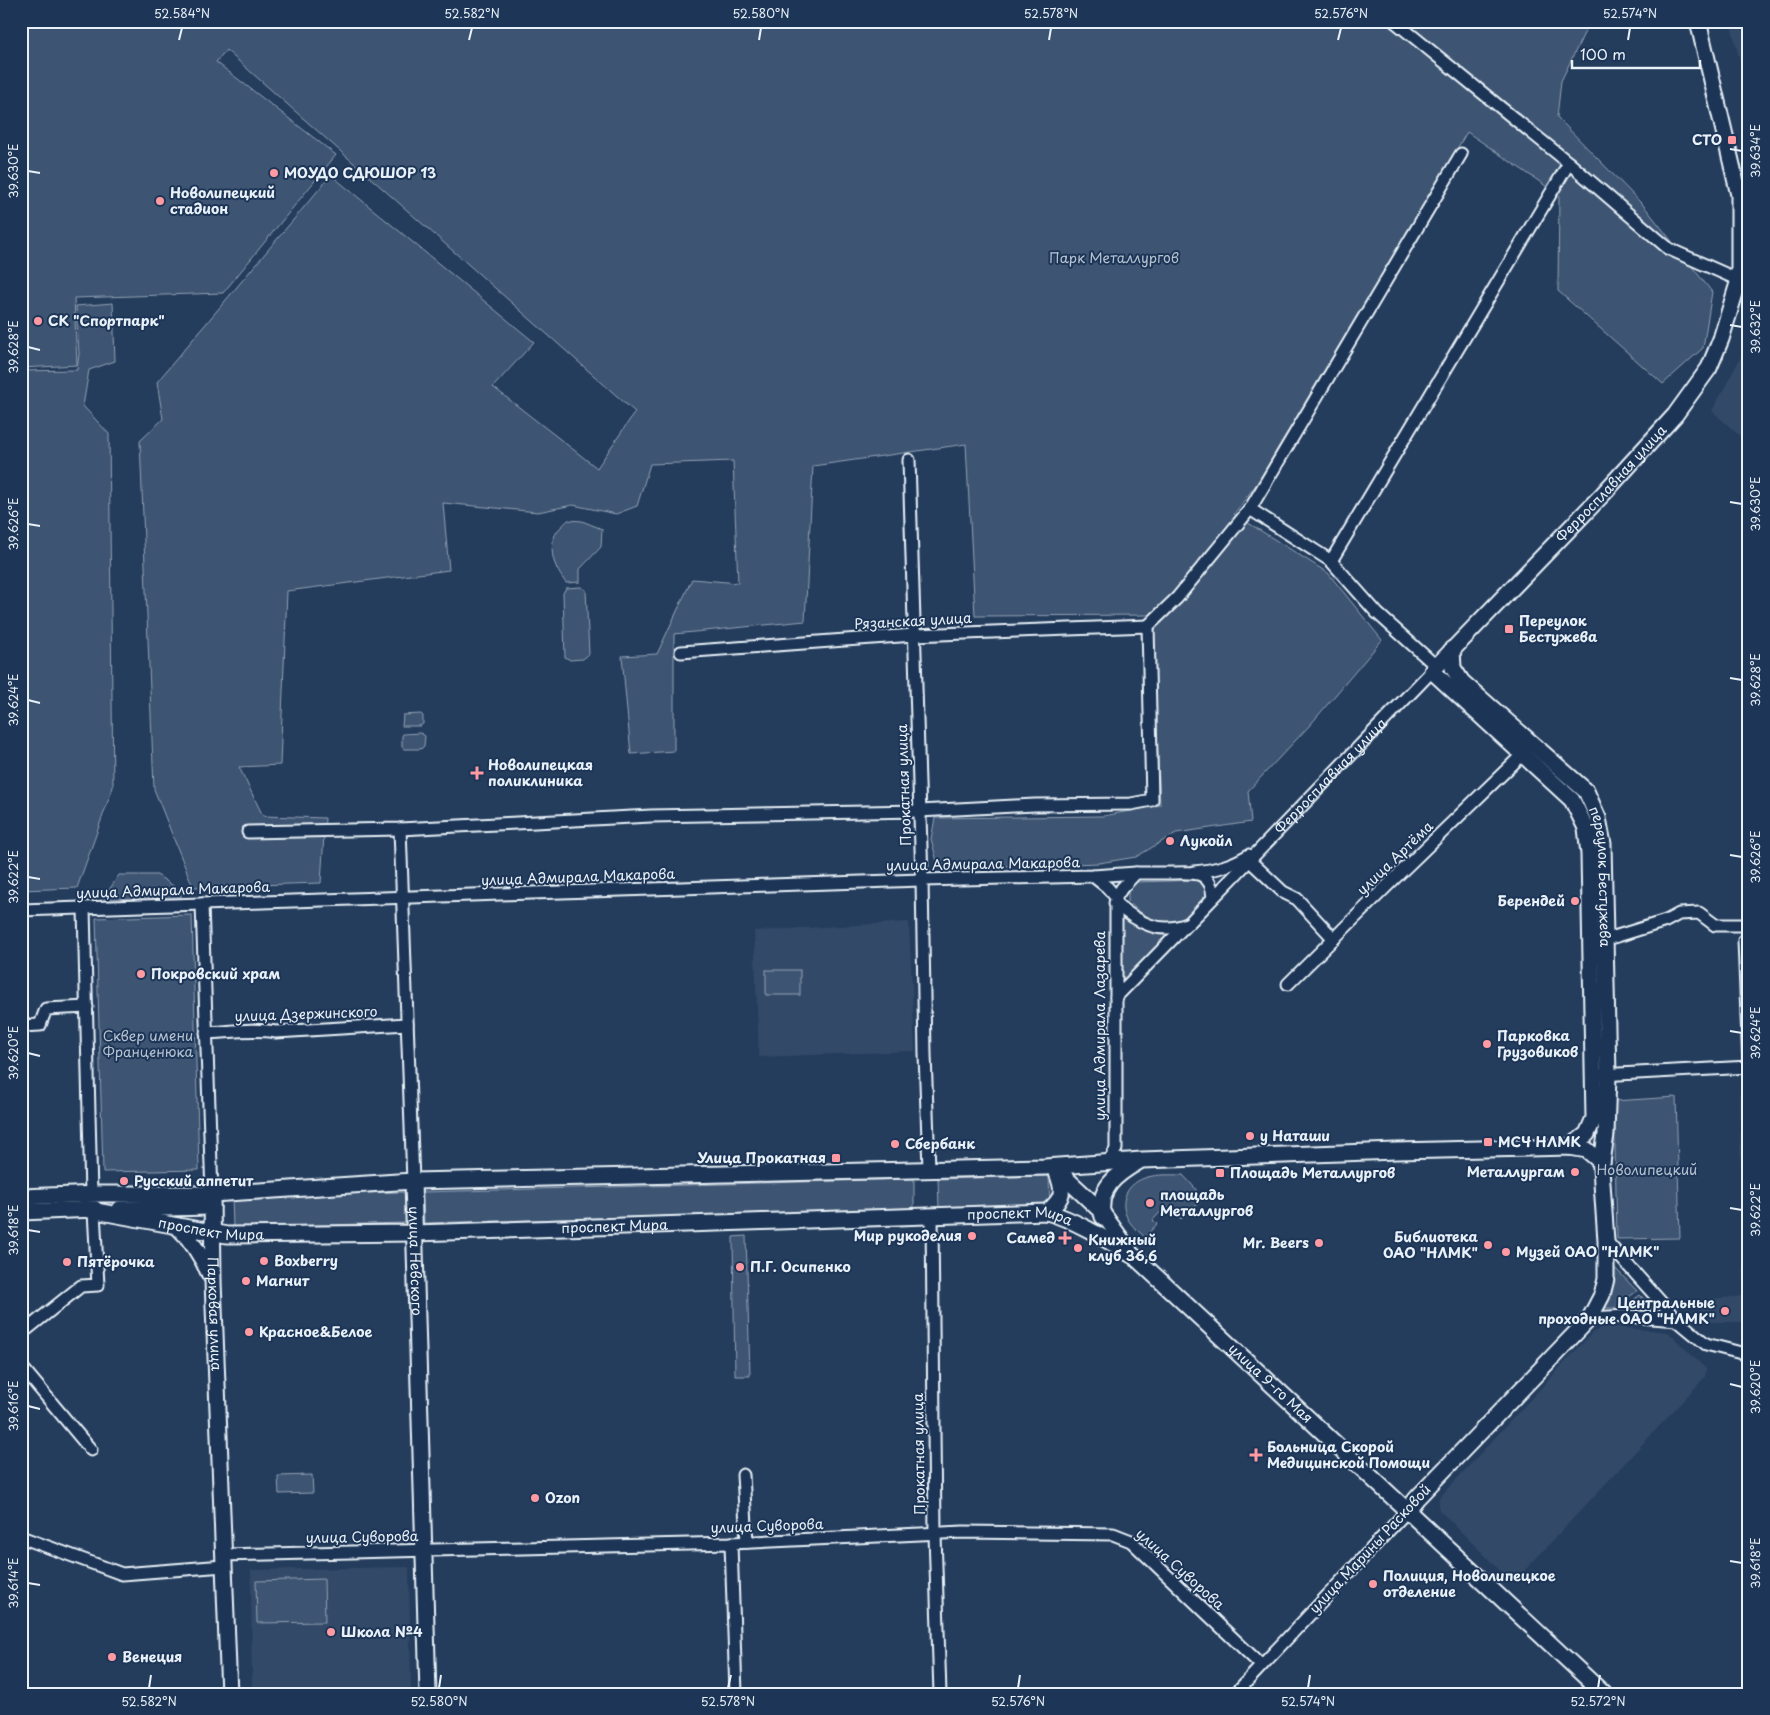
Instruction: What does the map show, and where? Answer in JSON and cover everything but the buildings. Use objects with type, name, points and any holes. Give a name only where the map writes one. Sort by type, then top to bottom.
[{"type":"main road","name":"Ферросплавная улица","points":[[1434,668],[1603,494],[1676,415],[1709,368],[1721,339],[1739,280],[1739,195],[1698,21]]},
{"type":"main road","name":"переулок Бестужева","points":[[1452,649],[1453,668],[1462,682],[1586,791],[1598,818],[1603,844],[1598,938],[1601,1074],[1606,1134],[1602,1163]]},
{"type":"main road","name":"переулок Бестужева","points":[[1434,668],[1572,800],[1586,828],[1598,938]]},
{"type":"main road","name":"переулок Бестужева","points":[[1601,1074],[1594,1118],[1602,1163]]},
{"type":"main road","points":[[1570,1147],[1587,1134],[1594,1118]]},
{"type":"main road","points":[[1103,1193],[1118,1173],[1142,1160],[1570,1147],[1587,1150],[1602,1163],[1606,1241],[1606,1279],[1602,1295],[1590,1318]]},
{"type":"main road","name":"проспект Мира","points":[[21,1212],[90,1210],[413,1182],[1054,1167],[1112,1156],[1142,1160]]},
{"type":"main road","points":[[1109,1241],[1101,1211],[1103,1193],[1112,1156]]},
{"type":"main road","points":[[1054,1167],[1101,1211],[1135,1257]]},
{"type":"main road","points":[[1046,1212],[1058,1203],[1062,1191],[1061,1183],[1054,1167]]},
{"type":"main road","name":"улица Невского","points":[[413,1182],[428,1694]]},
{"type":"main road","name":"проспект Мира","points":[[21,1197],[91,1195],[212,1200]]},
{"type":"main road","name":"Парковая улица","points":[[212,1200],[211,1232],[229,1694]]},
{"type":"main road","name":"проспект Мира","points":[[90,1210],[227,1235],[415,1233],[1046,1212],[1062,1216],[1135,1257]]},
{"type":"main road","points":[[177,1226],[198,1249],[213,1280]]},
{"type":"main road","name":"улица 9-го Мая","points":[[1135,1257],[1407,1511],[1594,1691]]},
{"type":"main road","name":"улица Марины Расковой","points":[[1407,1511],[1417,1498],[1590,1318]]},
{"type":"street","points":[[1394,21],[1569,163],[1669,249],[1739,280]]},
{"type":"street","points":[[248,832],[400,829],[651,816],[919,811],[1131,804],[1152,800],[1148,626],[1177,598],[1250,509],[1461,154]]},
{"type":"street","points":[[1331,561],[1569,163]]},
{"type":"street","name":"Прокатная улица","points":[[909,460],[929,1169]]},
{"type":"street","points":[[1250,509],[1331,561],[1378,613],[1434,668]]},
{"type":"street","name":"Рязанская улица","points":[[681,652],[914,635],[1148,626]]},
{"type":"street","name":"Ферросплавная улица","points":[[1259,849],[1434,668]]},
{"type":"street","name":"улица Артёма","points":[[1288,984],[1523,754]]},
{"type":"street","name":"улица Невского","points":[[400,829],[413,1182]]},
{"type":"street","points":[[1116,997],[1259,849]]},
{"type":"street","points":[[1194,872],[1229,866],[1259,849]]},
{"type":"street","points":[[1249,860],[1283,892],[1297,899],[1334,939]]},
{"type":"street","points":[[1194,872],[1203,876],[1211,884],[1213,898]]},
{"type":"street","name":"улица Адмирала Макарова","points":[[21,910],[1194,872]]},
{"type":"street","points":[[1115,900],[1122,888],[1136,874]]},
{"type":"street","points":[[1093,876],[1107,886],[1115,900],[1138,921],[1150,927],[1170,928],[1188,923]]},
{"type":"street","name":"улица Адмирала Лазарева","points":[[1112,1156],[1116,997],[1115,900]]},
{"type":"street","name":"Парковая улица","points":[[202,904],[212,1200]]},
{"type":"street","points":[[84,908],[91,1195]]},
{"type":"street","points":[[1598,938],[1614,937],[1666,921],[1679,914],[1699,913],[1715,924],[1749,925]]},
{"type":"street","points":[[1601,1074],[1749,1068],[1744,940]]},
{"type":"street","points":[[21,1026],[40,1026],[46,1009],[87,1007]]},
{"type":"street","name":"улица Дзержинского","points":[[206,1033],[258,1029],[276,1032],[407,1024]]},
{"type":"street","points":[[21,1334],[81,1286],[98,1285],[90,1210]]},
{"type":"street","name":"Прокатная улица","points":[[932,1215],[935,1534],[940,1694]]},
{"type":"street","points":[[1606,1241],[1677,1320],[1706,1344],[1749,1355]]},
{"type":"street","points":[[1590,1318],[1627,1316],[1677,1320]]},
{"type":"street","points":[[21,1366],[91,1450]]},
{"type":"street","points":[[743,1475],[747,1542]]},
{"type":"street","name":"улица Марины Расковой","points":[[1234,1694],[1407,1511]]},
{"type":"street","name":"улица Суворова","points":[[22,1538],[122,1574],[223,1560],[423,1550],[731,1543],[963,1532],[1113,1534],[1131,1542],[1261,1665]]},
{"type":"street","points":[[731,1543],[736,1694]]},
{"type":"shaded area","points":[[1730,21],[1749,21],[1749,97]]},
{"type":"shaded area","points":[[1749,342],[1749,444],[1712,411]]},
{"type":"shaded area","points":[[909,922],[915,1051],[759,1057],[754,931]]},
{"type":"shaded area","points":[[1739,1094],[1749,1094],[1749,1322],[1700,1322],[1699,1300],[1744,1296]]},
{"type":"shaded area","points":[[1605,1326],[1668,1332],[1706,1369],[1705,1377],[1513,1583],[1439,1510],[1439,1498],[1592,1333]]},
{"type":"shaded area","name":"Школа №4","points":[[409,1567],[411,1694],[252,1694],[251,1570]]},
{"type":"green space","name":"Парк Металлургов","points":[[21,21],[1367,21],[1370,24],[1373,21],[1590,21],[1561,81],[1557,117],[1644,206],[1712,292],[1703,348],[1663,384],[1558,291],[1559,195],[1467,132],[1258,482],[1234,514],[1328,573],[1382,640],[1310,725],[1248,791],[1251,822],[1176,833],[1136,857],[1099,863],[1019,866],[938,865],[931,839],[935,818],[1104,816],[1160,805],[1152,615],[975,616],[966,444],[813,466],[805,621],[674,634],[674,751],[631,754],[622,656],[657,654],[692,579],[738,583],[733,461],[650,464],[637,506],[616,514],[573,505],[538,512],[443,503],[449,570],[287,591],[280,765],[239,767],[263,816],[325,818],[321,883],[193,887],[154,789],[140,441],[163,419],[157,382],[331,175],[534,342],[493,387],[597,468],[635,412],[226,50],[216,62],[336,155],[223,293],[74,298],[77,365],[21,368]]},
{"type":"green space","points":[[113,303],[115,361],[89,370],[83,406],[109,434],[113,787],[77,888],[21,890],[21,371],[77,370],[79,354],[76,306]]},
{"type":"green space","points":[[568,520],[582,521],[602,529],[601,547],[580,569],[580,582],[566,583],[554,560],[552,548],[555,535]]},
{"type":"green space","points":[[581,587],[586,590],[589,654],[583,659],[570,660],[565,657],[563,593],[566,588]]},
{"type":"green space","points":[[421,714],[423,716],[423,724],[420,726],[402,726],[403,715]]},
{"type":"green space","points":[[420,733],[425,736],[424,746],[421,749],[404,749],[402,747],[403,734]]},
{"type":"green space","points":[[119,875],[157,875],[181,891],[181,897],[103,899]]},
{"type":"green space","points":[[1200,880],[1206,889],[1206,899],[1182,920],[1167,922],[1152,919],[1128,901],[1128,889],[1136,882]]},
{"type":"green space","points":[[1120,914],[1147,932],[1169,936],[1124,979],[1122,978]]},
{"type":"green space","name":"Сквер имени Франценюка","points":[[192,915],[199,1170],[103,1172],[96,918]]},
{"type":"green space","points":[[766,970],[800,970],[800,995],[766,995]]},
{"type":"green space","name":"Новолипецкий","points":[[1676,1097],[1680,1238],[1617,1239],[1614,1101]]},
{"type":"green space","points":[[1183,1175],[1195,1188],[1201,1201],[1181,1219],[1166,1206],[1153,1220],[1157,1224],[1145,1237],[1129,1221],[1124,1207],[1126,1194],[1134,1183],[1148,1177]]},
{"type":"green space","points":[[1049,1176],[1050,1205],[939,1208],[938,1179]]},
{"type":"green space","points":[[914,1179],[914,1209],[424,1223],[423,1192]]},
{"type":"green space","points":[[406,1192],[407,1223],[233,1227],[232,1196]]},
{"type":"green space","points":[[746,1236],[750,1376],[735,1376],[733,1237]]},
{"type":"green space","points":[[1614,1267],[1637,1291],[1614,1308],[1602,1308],[1612,1287]]},
{"type":"green space","points":[[1640,1295],[1654,1310],[1621,1309]]},
{"type":"green space","points":[[312,1475],[313,1493],[279,1494],[278,1476]]},
{"type":"green space","points":[[324,1579],[325,1622],[257,1623],[256,1581]]},
{"type":"place","name":"СТО","points":[[1732,140]]},
{"type":"place","name":"МОУДО СДЮШОР 13","points":[[274,173]]},
{"type":"place","name":"Новолипецкий стадион","points":[[160,201]]},
{"type":"place","name":"СК \"Спортпарк\"","points":[[38,321]]},
{"type":"place","name":"Переулок Бестужева","points":[[1509,629]]},
{"type":"place","name":"Новолипецкая поликлиника","points":[[477,773]]},
{"type":"place","name":"Лукойл","points":[[1170,841]]},
{"type":"place","name":"Берендей","points":[[1575,901]]},
{"type":"place","name":"Покровский храм","points":[[141,974]]},
{"type":"place","name":"Парковка Грузовиков","points":[[1487,1044]]},
{"type":"place","name":"у Наташи","points":[[1250,1136]]},
{"type":"place","name":"МСЧ НЛМК","points":[[1488,1142]]},
{"type":"place","name":"Сбербанк","points":[[895,1144]]},
{"type":"place","name":"Улица Прокатная","points":[[836,1158]]},
{"type":"place","name":"Металлургам","points":[[1575,1172]]},
{"type":"place","name":"Площадь Металлургов","points":[[1220,1173]]},
{"type":"place","name":"Русский аппетит","points":[[124,1181]]},
{"type":"place","name":"площадь Металлургов","points":[[1150,1203]]},
{"type":"place","name":"Мир рукоделия","points":[[972,1236]]},
{"type":"place","name":"Самед","points":[[1065,1238]]},
{"type":"place","name":"Mr. Beers","points":[[1319,1243]]},
{"type":"place","name":"Библиотека ОАО \"НЛМК\"","points":[[1488,1245]]},
{"type":"place","name":"Книжный клуб 36,6","points":[[1078,1248]]},
{"type":"place","name":"Музей ОАО \"НЛМК\"","points":[[1506,1252]]},
{"type":"place","name":"Boxberry","points":[[264,1261]]},
{"type":"place","name":"Пятёрочка","points":[[67,1262]]},
{"type":"place","name":"П.Г. Осипенко","points":[[740,1267]]},
{"type":"place","name":"Магнит","points":[[246,1281]]},
{"type":"place","name":"Центральные проходные ОАО \"НЛМК\"","points":[[1725,1311]]},
{"type":"place","name":"Красное&Белое","points":[[249,1332]]},
{"type":"place","name":"Больница Скорой Медицинской Помощи","points":[[1256,1455]]},
{"type":"place","name":"Ozon","points":[[535,1498]]},
{"type":"place","name":"Полиция, Новолипецкое отделение","points":[[1373,1584]]},
{"type":"place","name":"Школа №4","points":[[331,1632]]},
{"type":"place","name":"Венеция","points":[[112,1657]]}]
